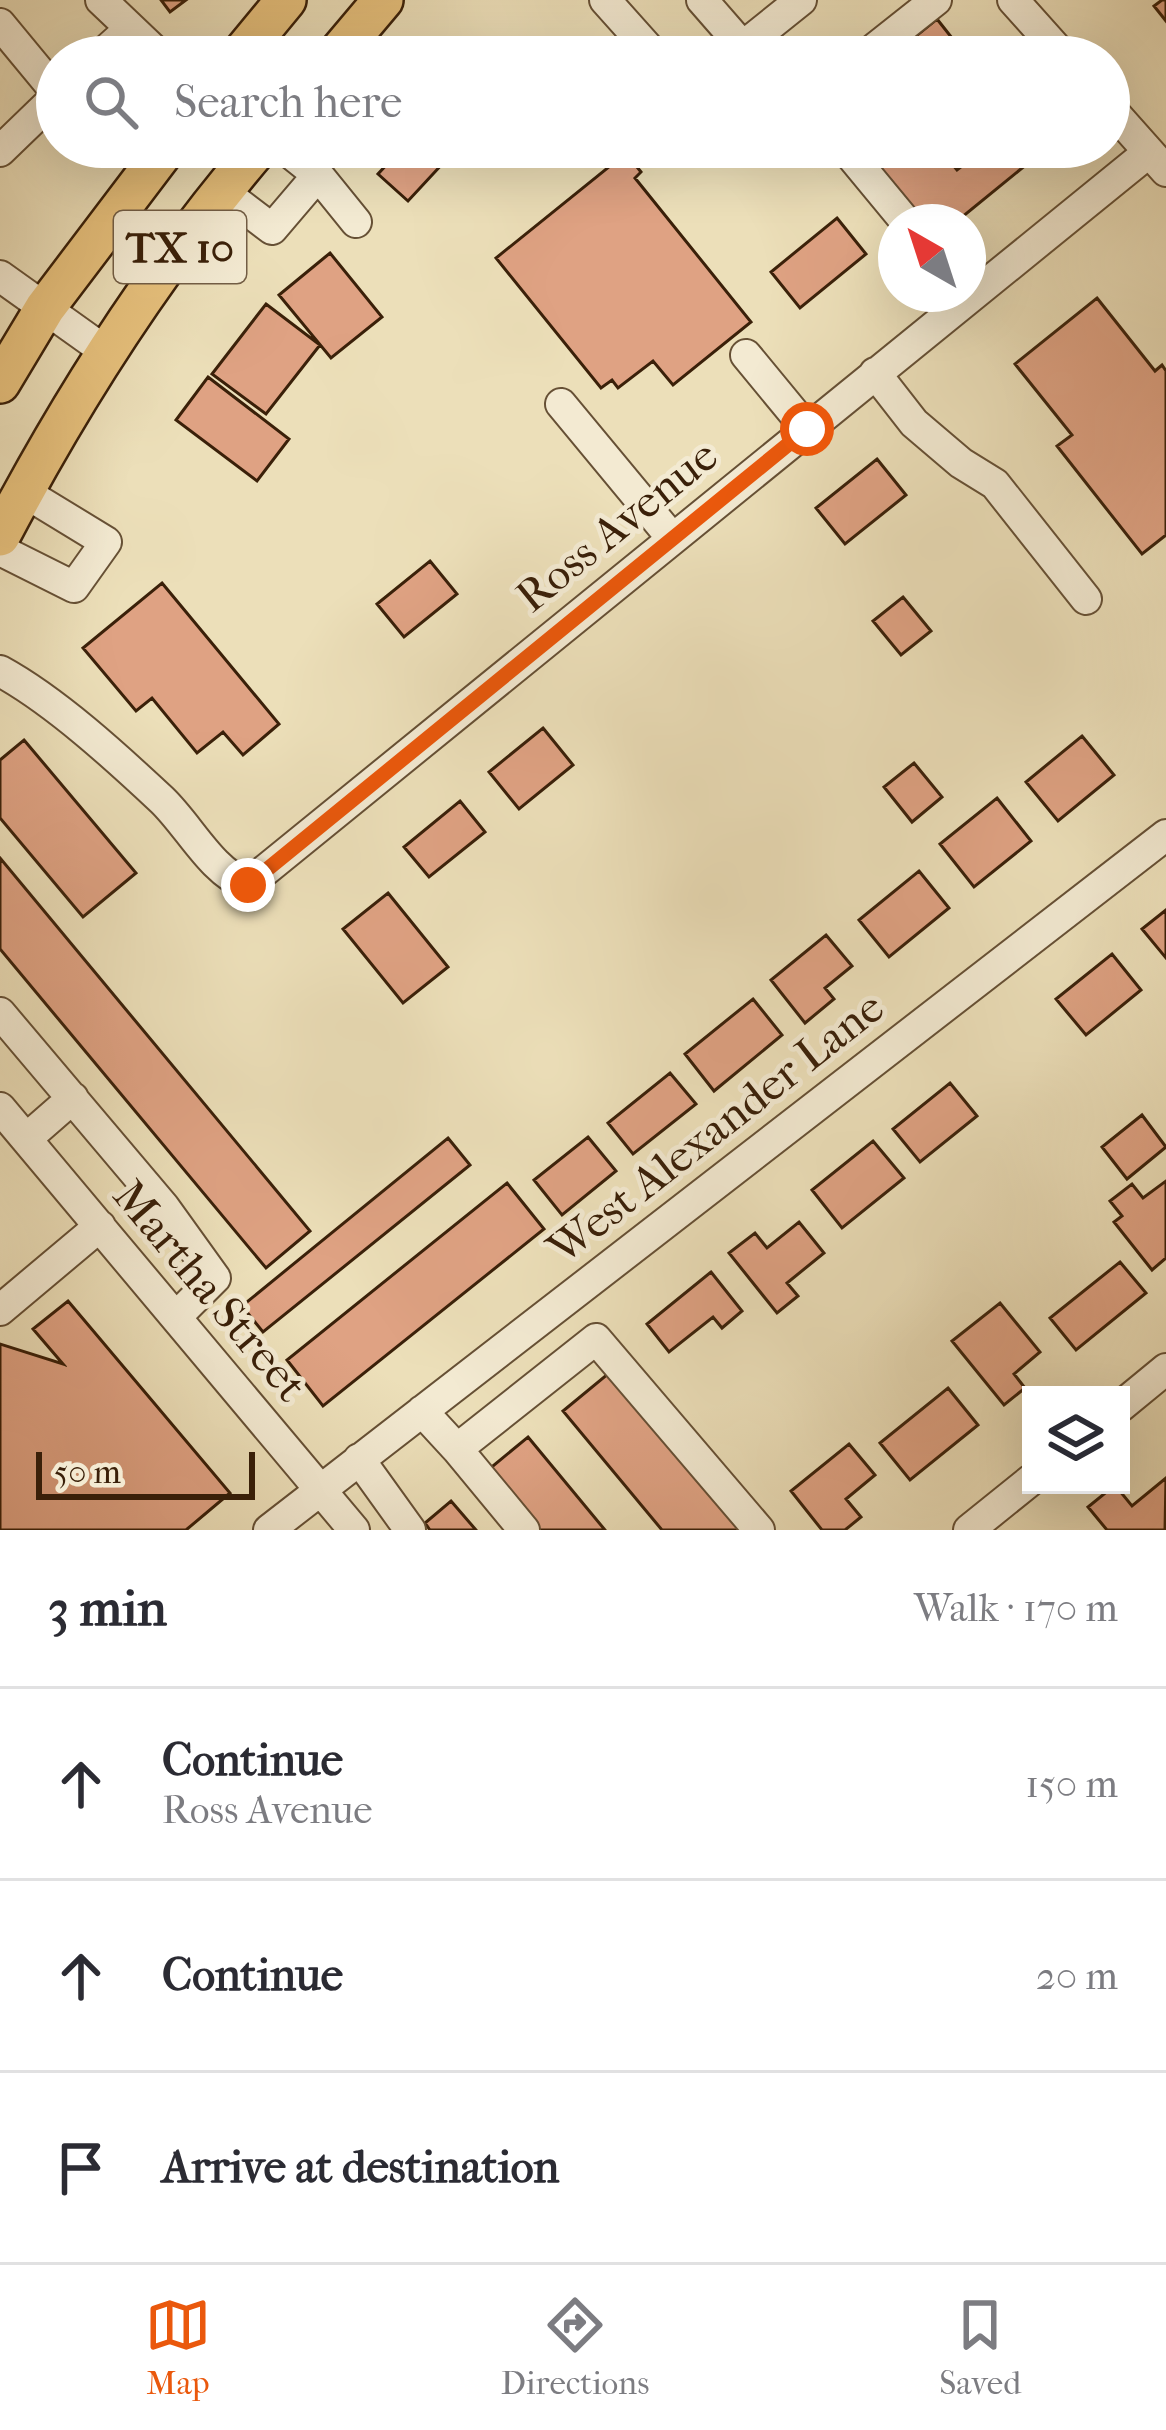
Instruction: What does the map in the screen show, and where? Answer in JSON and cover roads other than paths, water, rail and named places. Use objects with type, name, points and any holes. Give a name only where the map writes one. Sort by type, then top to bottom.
[{"type":"main road","points":[[256,36],[286,0]]},
{"type":"main road","points":[[353,36],[383,0]]},
{"type":"main road","name":"TX 10","points":[[0,382],[45,308],[151,168]]},
{"type":"main road","name":"TX 10","points":[[0,536],[105,351],[230,168]]},
{"type":"street","points":[[101,0],[138,36]]},
{"type":"street","points":[[605,0],[637,36]]},
{"type":"street","points":[[702,0],[726,36]]},
{"type":"street","points":[[756,36],[801,0]]},
{"type":"street","points":[[891,36],[936,0]]},
{"type":"street","points":[[1013,0],[1045,36]]},
{"type":"street","points":[[0,24],[36,68]]},
{"type":"street","points":[[122,36],[130,29]]},
{"type":"street","points":[[0,152],[36,115]]},
{"type":"street","points":[[1130,130],[1161,164]]},
{"type":"street","name":"Ross Avenue","points":[[986,283],[1161,164]]},
{"type":"street","points":[[236,168],[272,229],[318,175]]},
{"type":"street","points":[[309,168],[356,222]]},
{"type":"street","points":[[861,168],[891,204]]},
{"type":"street","points":[[0,277],[105,351]]},
{"type":"street","name":"Ross Avenue","points":[[0,671],[74,725],[165,802],[230,878],[248,885],[948,312]]},
{"type":"street","points":[[746,356],[807,429]]},
{"type":"street","points":[[875,374],[914,423],[994,484],[1086,599]]},
{"type":"street","points":[[561,404],[672,538]]},
{"type":"street","points":[[0,550],[74,587],[106,542],[24,492]]},
{"type":"street","name":"West Alexander Lane","points":[[269,1530],[1166,835]]},
{"type":"street","points":[[0,1013],[164,1207],[215,1279],[176,1317]]},
{"type":"street","points":[[26,1138],[73,1098]]},
{"type":"street","name":"Martha Street","points":[[0,1108],[354,1530]]},
{"type":"street","points":[[0,1310],[100,1226]]},
{"type":"street","points":[[565,1300],[759,1530]]},
{"type":"street","points":[[457,1449],[596,1339]]},
{"type":"street","points":[[1130,1399],[1166,1369]]},
{"type":"street","points":[[422,1411],[524,1530]]},
{"type":"street","points":[[359,1459],[410,1530]]},
{"type":"street","points":[[969,1530],[1022,1487]]}]
